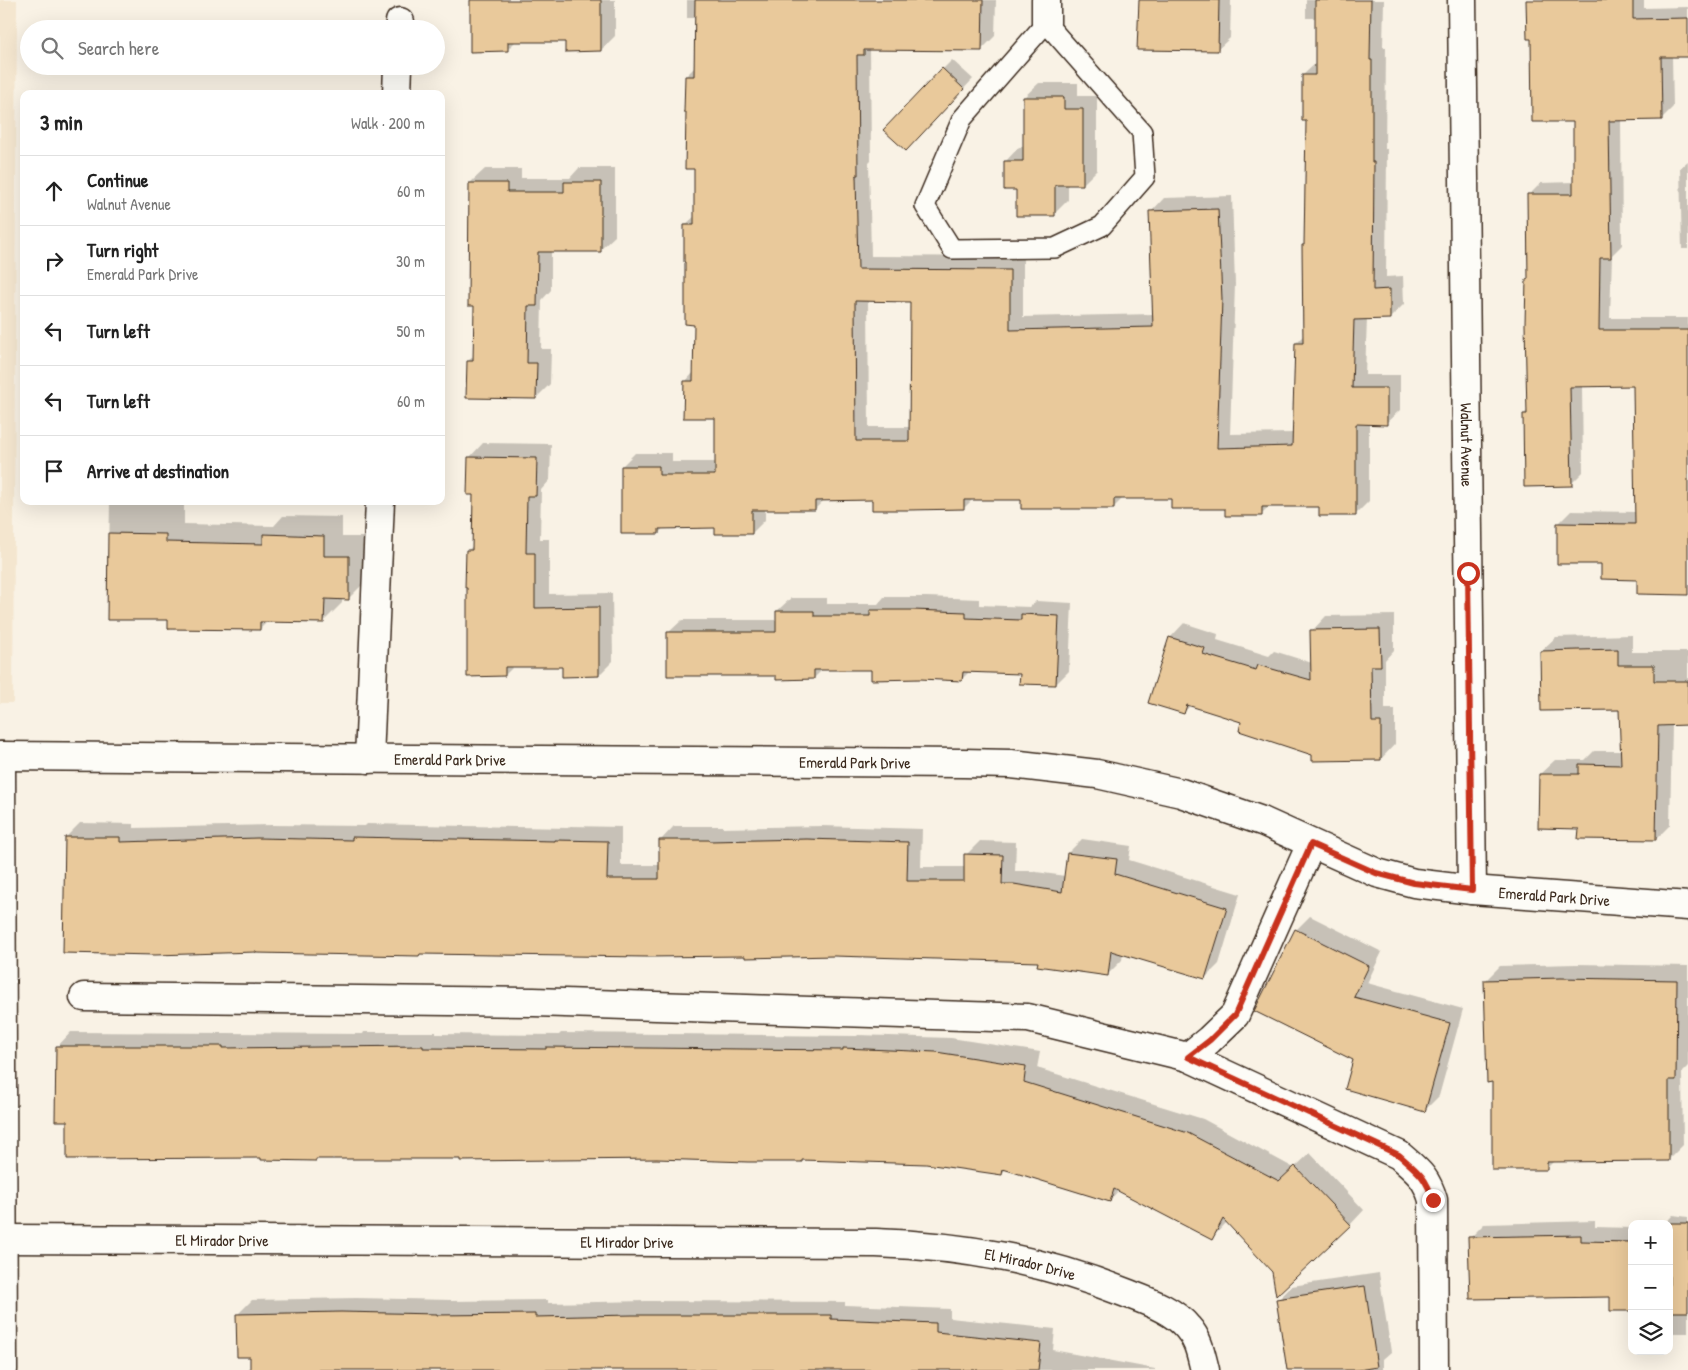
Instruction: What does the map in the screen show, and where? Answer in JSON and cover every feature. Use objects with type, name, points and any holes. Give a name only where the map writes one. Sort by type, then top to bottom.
[{"type":"street","name":"Walnut Avenue","points":[[1462,0],[1472,890]]},
{"type":"street","points":[[397,90],[398,75]]},
{"type":"street","points":[[369,759],[380,505]]},
{"type":"street","name":"Emerald Park Drive","points":[[0,756],[1011,764],[1097,774],[1181,794],[1262,821],[1376,873],[1414,883],[1472,890],[1688,906]]},
{"type":"street","points":[[0,756],[3,1370]]},
{"type":"street","points":[[1188,1057],[1210,1040],[1235,1015],[1311,844]]},
{"type":"street","points":[[84,997],[534,1002],[1028,1018],[1188,1057],[1399,1155],[1423,1175],[1433,1200],[1434,1370]]},
{"type":"street","name":"El Mirador Drive","points":[[1,1238],[856,1242],[922,1244],[1013,1257],[1101,1283],[1144,1300],[1176,1316],[1188,1328],[1199,1345],[1205,1370]]},
{"type":"lane","points":[[1046,12],[1142,132],[1145,177],[1102,226],[1055,248],[952,249],[925,206],[962,119],[1046,12]]},
{"type":"shaded area","points":[[0,0],[17,0],[13,703],[0,703]]},
{"type":"building","points":[[470,0],[601,0],[601,51],[565,52],[565,42],[508,42],[508,51],[470,52]]},
{"type":"building","points":[[695,0],[983,0],[982,51],[864,50],[864,55],[857,55],[858,175],[856,175],[858,269],[1010,270],[1010,330],[1153,327],[1149,211],[1218,209],[1222,299],[1217,448],[1292,446],[1295,343],[1303,343],[1302,245],[1304,245],[1306,121],[1302,121],[1302,75],[1315,75],[1315,0],[1371,0],[1370,60],[1372,60],[1372,162],[1374,162],[1373,290],[1390,289],[1390,319],[1354,320],[1352,388],[1387,388],[1387,425],[1356,424],[1356,516],[1319,516],[1319,507],[1262,507],[1262,516],[1225,516],[1225,509],[1171,509],[1171,499],[1114,499],[1114,509],[1021,509],[1021,500],[964,500],[964,509],[872,510],[872,500],[815,501],[815,510],[752,510],[752,534],[715,534],[715,528],[659,529],[659,534],[621,534],[621,466],[659,466],[659,475],[715,475],[715,418],[683,418],[684,381],[693,381],[694,325],[685,324],[684,225],[694,225],[694,169],[685,169],[685,76],[694,76]],"holes":[[[855,301],[910,302],[909,441],[856,441]]]},
{"type":"building","points":[[1139,0],[1219,0],[1218,51],[1137,50]]},
{"type":"building","points":[[1526,0],[1633,0],[1633,19],[1688,18],[1688,57],[1661,57],[1662,120],[1609,121],[1611,258],[1600,258],[1599,330],[1688,330],[1688,595],[1637,594],[1637,580],[1601,579],[1601,564],[1557,564],[1557,523],[1635,524],[1633,386],[1570,387],[1572,486],[1524,487],[1523,414],[1527,414],[1525,324],[1526,279],[1528,279],[1527,194],[1573,194],[1573,122],[1532,122],[1531,39],[1527,39]]},
{"type":"building","points":[[942,68],[964,89],[906,151],[883,130]]},
{"type":"building","points":[[1023,97],[1064,97],[1064,109],[1083,109],[1083,185],[1055,185],[1055,216],[1016,216],[1016,190],[1004,190],[1004,161],[1023,161]]},
{"type":"building","points":[[564,182],[601,182],[601,252],[538,252],[537,306],[528,306],[527,363],[537,363],[536,399],[466,398],[467,361],[473,361],[474,306],[468,306],[469,183],[507,183],[507,192],[564,192]]},
{"type":"building","points":[[468,457],[537,458],[536,496],[527,496],[526,553],[535,553],[535,608],[599,607],[599,676],[562,677],[562,667],[505,667],[505,676],[467,677],[466,550],[472,550],[473,495],[467,495]]},
{"type":"building","points":[[108,533],[166,534],[166,542],[263,544],[263,534],[324,536],[324,556],[349,556],[349,600],[325,599],[324,623],[260,622],[260,630],[168,629],[168,620],[107,620]]},
{"type":"building","points":[[870,610],[966,612],[966,618],[1021,620],[1021,614],[1059,616],[1056,685],[1019,684],[1020,674],[963,672],[962,681],[920,679],[871,680],[871,670],[814,670],[814,679],[776,680],[776,676],[667,676],[667,632],[776,632],[776,611],[814,611],[814,616],[870,616]]},
{"type":"building","points":[[1380,629],[1381,666],[1371,666],[1372,722],[1381,722],[1381,760],[1312,761],[1312,755],[1239,731],[1241,722],[1187,705],[1184,714],[1148,703],[1169,637],[1205,648],[1203,654],[1256,670],[1258,665],[1311,680],[1310,630]]},
{"type":"building","points":[[1618,649],[1618,665],[1654,665],[1654,681],[1688,681],[1688,725],[1658,726],[1656,840],[1578,839],[1579,829],[1538,828],[1539,774],[1579,774],[1579,764],[1621,765],[1619,710],[1541,711],[1540,651]]},
{"type":"building","points":[[65,837],[120,837],[120,842],[257,838],[352,840],[352,837],[608,841],[607,879],[659,879],[659,840],[807,839],[908,842],[907,881],[964,881],[964,854],[1003,855],[1002,884],[1014,884],[1062,892],[1067,853],[1117,859],[1115,874],[1227,908],[1205,979],[1111,951],[1108,976],[1037,966],[1038,962],[834,956],[745,958],[745,956],[647,957],[420,954],[419,956],[256,952],[155,955],[63,953]]},
{"type":"building","points":[[1295,929],[1369,966],[1354,997],[1450,1023],[1425,1112],[1345,1089],[1353,1060],[1254,1011]]},
{"type":"building","points":[[1561,978],[1677,980],[1676,1080],[1669,1080],[1669,1161],[1547,1162],[1547,1170],[1492,1170],[1492,1082],[1487,1083],[1484,980]]},
{"type":"building","points":[[56,1046],[223,1046],[223,1048],[423,1046],[423,1048],[546,1049],[546,1047],[843,1050],[843,1048],[936,1052],[1026,1066],[1024,1082],[1188,1133],[1279,1181],[1295,1166],[1351,1225],[1276,1296],[1272,1272],[1223,1219],[1212,1240],[1114,1189],[1110,1202],[1003,1169],[1002,1175],[926,1164],[802,1160],[802,1162],[748,1162],[657,1159],[460,1161],[460,1159],[316,1159],[316,1161],[261,1160],[261,1158],[67,1159],[67,1121],[55,1121]]},
{"type":"building","points":[[1673,1223],[1688,1223],[1688,1312],[1673,1312]]},
{"type":"building","points":[[1581,1235],[1581,1241],[1628,1242],[1628,1311],[1610,1311],[1610,1297],[1470,1299],[1468,1237]]},
{"type":"building","points":[[1365,1286],[1377,1367],[1358,1370],[1287,1370],[1276,1299]]},
{"type":"building","points":[[341,1312],[437,1315],[535,1314],[535,1317],[831,1315],[831,1319],[936,1323],[936,1332],[1041,1343],[1038,1370],[250,1370],[250,1357],[237,1357],[236,1314]]},
{"type":"route","points":[[1433,1200],[1423,1175],[1399,1155],[1188,1057],[1210,1040],[1235,1015],[1311,844],[1376,873],[1414,883],[1472,890],[1468,573]]}]
